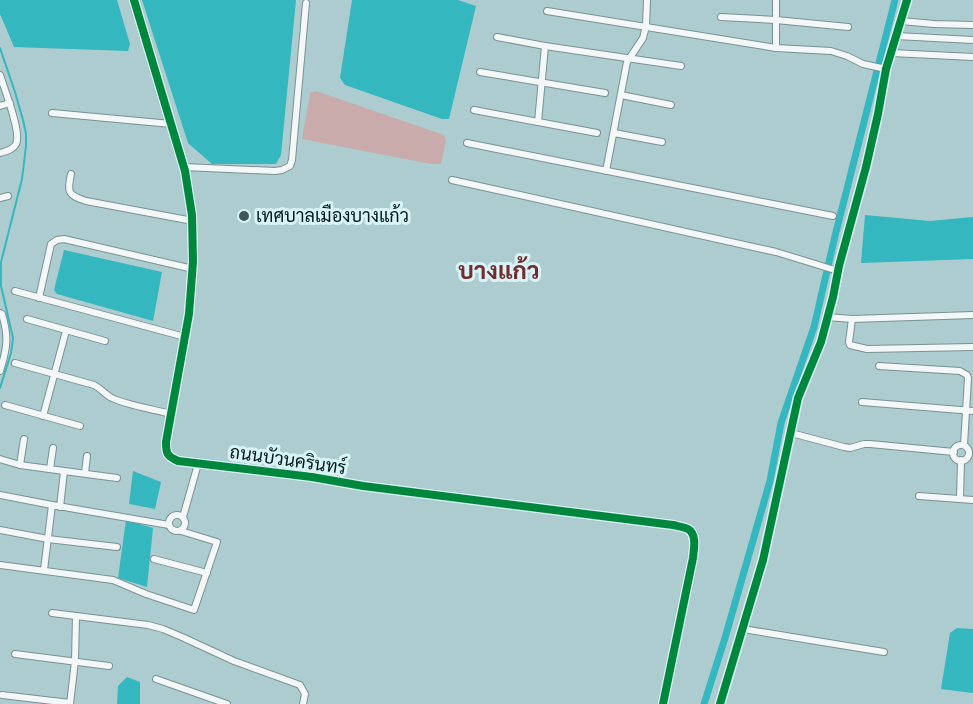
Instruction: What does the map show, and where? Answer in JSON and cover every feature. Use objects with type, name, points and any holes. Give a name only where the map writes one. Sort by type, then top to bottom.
[{"type":"street","name":"ถนนบัวนครินทร์","points":[[134,0],[184,167],[192,221],[193,269],[189,314],[166,452],[178,461],[198,464],[300,475],[363,486],[673,525],[689,529],[694,541],[693,558],[663,704]]},
{"type":"street","points":[[606,171],[628,59],[643,38],[646,26],[647,0]]},
{"type":"street","points":[[776,0],[776,48]]},
{"type":"street","points":[[720,704],[763,560],[798,398],[821,342],[833,297],[878,114],[883,69],[892,53],[907,0]]},
{"type":"street","points":[[184,167],[267,171],[282,170],[290,166],[306,3]]},
{"type":"street","points":[[548,10],[776,48],[831,51],[863,64],[883,69]]},
{"type":"street","points":[[721,17],[848,27]]},
{"type":"street","points":[[901,21],[973,25]]},
{"type":"street","points":[[896,36],[973,40]]},
{"type":"street","points":[[497,37],[681,66]]},
{"type":"street","points":[[538,122],[545,46]]},
{"type":"street","points":[[892,53],[973,57]]},
{"type":"street","points":[[480,72],[605,93]]},
{"type":"street","points":[[0,75],[10,103],[17,141],[12,149],[0,153]]},
{"type":"street","points":[[621,95],[671,105]]},
{"type":"street","points":[[0,106],[10,103]]},
{"type":"street","points":[[474,110],[597,133]]},
{"type":"street","points":[[52,113],[171,124]]},
{"type":"street","points":[[614,133],[662,142]]},
{"type":"street","points":[[467,143],[833,216]]},
{"type":"street","points":[[71,174],[68,187],[72,196],[86,201],[192,221]]},
{"type":"street","points":[[452,180],[776,252],[838,271]]},
{"type":"street","points":[[0,198],[8,196]]},
{"type":"street","points":[[39,298],[51,244],[57,240],[64,239],[193,269]]},
{"type":"street","points":[[15,291],[185,337]]},
{"type":"street","points":[[0,313],[7,336],[0,371]]},
{"type":"street","points":[[827,317],[852,319],[973,315]]},
{"type":"street","points":[[27,319],[105,341]]},
{"type":"street","points":[[852,319],[849,342],[854,347],[867,349],[973,347]]},
{"type":"street","points":[[43,416],[66,331]]},
{"type":"street","points":[[15,363],[94,385],[110,397],[171,414]]},
{"type":"street","points":[[879,366],[965,373],[968,378],[969,411],[964,445]]},
{"type":"street","points":[[862,402],[969,411]]},
{"type":"street","points":[[5,405],[80,426]]},
{"type":"street","points":[[791,434],[850,448],[870,444],[954,452]]},
{"type":"street","points":[[20,465],[24,439]]},
{"type":"street","points":[[964,445],[971,455],[961,460],[956,458],[954,452],[957,446],[964,445]]},
{"type":"street","points":[[50,469],[54,448]]},
{"type":"street","points":[[85,473],[87,456]]},
{"type":"street","points":[[0,459],[20,465],[117,478]]},
{"type":"street","points":[[960,499],[961,460]]},
{"type":"street","points":[[181,531],[186,523],[183,517],[198,464]]},
{"type":"street","points":[[44,570],[48,538],[64,471]]},
{"type":"street","points":[[0,495],[169,525],[174,531],[218,542],[194,610],[113,580],[0,565]]},
{"type":"street","points":[[920,496],[973,500]]},
{"type":"street","points":[[169,525],[170,519],[174,516],[183,517]]},
{"type":"street","points":[[0,530],[117,547]]},
{"type":"street","points":[[154,559],[207,573]]},
{"type":"street","points":[[52,613],[148,625],[163,629],[234,661],[300,685],[304,694],[303,704]]},
{"type":"street","points":[[2,695],[69,704],[75,661],[76,616]]},
{"type":"street","points":[[743,628],[884,652]]},
{"type":"street","points":[[15,654],[110,666]]},
{"type":"street","points":[[156,679],[227,704]]},
{"type":"shaded area","points":[[316,91],[444,135],[446,140],[441,164],[302,139],[310,93]]},
{"type":"water","points":[[0,0],[117,0],[130,44],[128,51],[14,47],[0,14]]},
{"type":"water","points":[[142,0],[296,0],[281,155],[276,164],[212,164],[188,143]]},
{"type":"water","points":[[352,0],[458,0],[476,6],[449,119],[442,119],[345,85],[340,78]]},
{"type":"water","points":[[865,215],[930,221],[973,217],[973,259],[861,263]]},
{"type":"water","points":[[64,250],[162,272],[153,321],[57,294],[54,290]]},
{"type":"water","points":[[133,471],[161,482],[155,509],[129,504]]},
{"type":"water","points":[[126,520],[153,528],[147,587],[118,578]]},
{"type":"water","points":[[957,628],[973,629],[973,693],[941,689],[950,633]]},
{"type":"water","points":[[127,677],[140,682],[140,704],[117,704],[118,686]]},
{"type":"waterway","points":[[704,704],[770,481],[781,423],[814,327],[895,0]]},
{"type":"waterway","points":[[0,48],[26,134],[22,179],[1,262],[1,286],[13,338],[11,353],[0,388]]},
{"type":"cycle path","points":[[134,0],[185,171],[192,215],[193,262],[189,314],[166,442],[166,449],[171,458],[178,461],[673,525],[688,529],[694,538],[693,558],[663,704]]},
{"type":"cycle path","points":[[720,704],[763,560],[798,398],[821,342],[833,297],[839,266],[866,167],[886,69],[907,0]]},
{"type":"place","name":"เทศบาลเมืองบางแก้ว","points":[[244,216]]},
{"type":"district","name":"บางแก้ว","points":[[499,271]]}]
